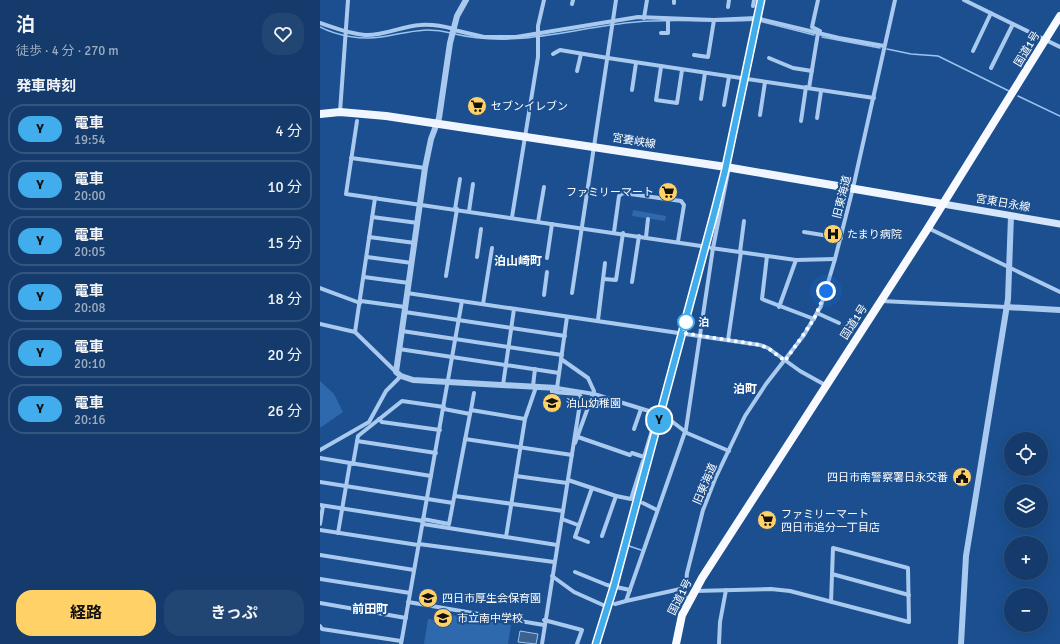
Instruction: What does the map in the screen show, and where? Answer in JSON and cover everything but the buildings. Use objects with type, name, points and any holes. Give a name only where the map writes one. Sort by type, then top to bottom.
[{"type":"highway","name":"国道1号","points":[[676,644],[680,620],[687,603],[928,228],[1060,16]]},
{"type":"main road","name":"宮妻峡線","points":[[320,114],[340,112],[386,116],[595,146],[729,167],[943,204]]},
{"type":"main road","name":"宮東日永線","points":[[943,204],[1060,224]]},
{"type":"street","points":[[340,112],[348,0]]},
{"type":"street","points":[[320,450],[370,422],[386,391],[398,374],[399,349],[425,168],[436,124],[457,16],[466,0]]},
{"type":"street","points":[[512,217],[538,57],[538,36],[544,0]]},
{"type":"street","points":[[572,293],[616,0]]},
{"type":"street","points":[[644,18],[647,0]]},
{"type":"street","points":[[728,7],[729,0]]},
{"type":"street","points":[[753,6],[754,0]]},
{"type":"street","points":[[801,121],[821,31],[812,28],[818,0]]},
{"type":"street","name":"旧東海道","points":[[687,603],[685,588],[687,573],[703,510],[729,451],[745,416],[766,384],[785,361],[817,313],[835,260],[854,188],[895,0]]},
{"type":"street","points":[[964,0],[1060,46]]},
{"type":"street","points":[[974,5],[977,0]]},
{"type":"street","points":[[973,52],[991,13]]},
{"type":"street","points":[[320,23],[346,32],[366,35],[381,34],[420,25],[436,25],[454,31],[489,37],[538,36],[644,18],[668,21],[713,21],[756,18],[820,34],[884,46]]},
{"type":"street","points":[[661,33],[668,33],[668,21]]},
{"type":"street","points":[[694,55],[708,57],[713,21]]},
{"type":"street","points":[[991,68],[1013,24]]},
{"type":"street","points":[[553,54],[560,50],[661,67],[874,98]]},
{"type":"street","points":[[577,71],[581,54]]},
{"type":"street","points":[[769,58],[793,68],[812,71]]},
{"type":"street","points":[[632,90],[636,63]]},
{"type":"street","points":[[661,67],[656,100],[677,103],[682,70]]},
{"type":"street","points":[[701,99],[705,73]]},
{"type":"street","points":[[724,105],[729,77]]},
{"type":"street","points":[[760,115],[765,82]]},
{"type":"street","points":[[817,118],[821,91]]},
{"type":"street","points":[[357,121],[346,194],[512,217],[582,230],[614,232],[639,238],[646,237],[678,241],[701,246]]},
{"type":"street","points":[[351,158],[425,168]]},
{"type":"street","points":[[626,601],[685,431],[712,248],[729,167]]},
{"type":"street","points":[[446,276],[457,210],[460,179]]},
{"type":"street","points":[[469,211],[473,184]]},
{"type":"street","points":[[538,222],[544,187]]},
{"type":"street","points":[[614,232],[619,196],[623,193],[681,201],[684,205],[678,241]]},
{"type":"street","points":[[355,332],[375,198]]},
{"type":"street","points":[[961,644],[966,556],[1006,307],[1011,216]]},
{"type":"street","points":[[372,217],[418,223]]},
{"type":"street","points":[[646,237],[648,219]]},
{"type":"street","points":[[728,340],[744,221]]},
{"type":"street","points":[[547,258],[552,224]]},
{"type":"street","points":[[928,228],[1060,292]]},
{"type":"street","points":[[477,257],[481,229]]},
{"type":"street","points":[[804,232],[841,238]]},
{"type":"street","points":[[604,279],[616,280],[623,235]]},
{"type":"street","points":[[369,237],[415,243]]},
{"type":"street","points":[[632,282],[639,238]]},
{"type":"street","points":[[483,304],[492,248]]},
{"type":"street","points":[[712,248],[796,260],[835,260]]},
{"type":"street","points":[[767,256],[762,299],[779,307],[814,319]]},
{"type":"street","points":[[367,257],[412,263]]},
{"type":"street","points":[[779,307],[796,260]]},
{"type":"street","points":[[598,320],[605,263]]},
{"type":"street","points":[[544,295],[547,272]]},
{"type":"street","points":[[364,277],[409,283]]},
{"type":"street","points":[[320,288],[360,302],[459,320],[565,336]]},
{"type":"street","points":[[407,293],[598,320],[728,340],[768,348],[785,361],[827,386]]},
{"type":"street","points":[[320,626],[322,629],[401,643],[449,383],[462,301]]},
{"type":"street","points":[[881,301],[1060,310]]},
{"type":"street","points":[[503,385],[514,309]]},
{"type":"street","points":[[817,313],[839,322]]},
{"type":"street","points":[[542,644],[544,622],[581,397],[579,394],[552,392],[559,373],[567,316]]},
{"type":"street","points":[[320,324],[355,332],[398,374],[413,380],[554,388],[594,394],[668,418],[685,431],[729,451]]},
{"type":"street","points":[[402,331],[509,346],[561,357],[588,378],[594,391],[574,445]]},
{"type":"street","points":[[399,349],[559,373]]},
{"type":"street","points":[[506,537],[525,419],[534,387],[534,369]]},
{"type":"street","points":[[320,524],[322,506],[449,524],[474,393]]},
{"type":"street","points":[[338,533],[346,486],[358,436],[402,401],[525,419]]},
{"type":"street","points":[[634,428],[641,408]]},
{"type":"street","points":[[578,437],[644,457],[657,414]]},
{"type":"street","points":[[380,419],[382,422],[440,430]]},
{"type":"street","points":[[465,439],[572,455]]},
{"type":"street","points":[[357,441],[436,453]]},
{"type":"street","points":[[320,458],[431,476]]},
{"type":"street","points":[[516,476],[568,482],[631,499],[643,460]]},
{"type":"street","points":[[320,482],[453,503]]},
{"type":"street","points":[[588,542],[575,537],[592,488]]},
{"type":"street","points":[[455,496],[511,505],[563,511]]},
{"type":"street","points":[[602,536],[616,496]]},
{"type":"street","points":[[642,503],[657,510]]},
{"type":"street","points":[[562,519],[578,525]]},
{"type":"street","points":[[423,521],[557,545]]},
{"type":"street","points":[[320,530],[554,562]]},
{"type":"street","points":[[696,591],[781,589],[831,602],[909,622],[908,568],[833,548],[831,602]]},
{"type":"street","points":[[320,555],[414,570]]},
{"type":"street","points":[[575,572],[607,584],[630,590]]},
{"type":"street","points":[[832,574],[908,595]]},
{"type":"street","points":[[552,576],[574,592],[603,605]]},
{"type":"street","points":[[320,579],[410,593]]},
{"type":"street","points":[[615,604],[685,588]]},
{"type":"street","points":[[719,644],[720,622],[726,590]]},
{"type":"street","points":[[408,602],[544,622],[582,630],[578,644]]},
{"type":"street","points":[[320,603],[406,618]]},
{"type":"shaded area","points":[[633,210],[666,216],[665,221],[632,216]]},
{"type":"shaded area","points":[[320,381],[334,394],[343,412],[320,428]]},
{"type":"shaded area","points":[[439,613],[511,625],[508,644],[424,644],[428,619],[438,620]]},
{"type":"shaded area","points":[[520,631],[538,634],[536,644],[518,642]]},
{"type":"waterway","points":[[455,34],[478,38],[523,38],[546,36],[636,22],[666,20],[756,20]]},
{"type":"waterway","points":[[759,21],[814,35]]},
{"type":"waterway","points":[[320,27],[334,33],[358,38],[374,38],[424,30],[451,33]]},
{"type":"waterway","points":[[822,37],[880,48]]},
{"type":"waterway","points":[[887,49],[911,54],[938,56],[1009,91]]},
{"type":"waterway","points":[[1018,96],[1060,116]]},
{"type":"waterway","points":[[629,546],[641,550]]},
{"type":"railway","points":[[596,644],[614,587],[714,214],[726,167],[761,0]]},
{"type":"train","name":"Y","points":[[596,644],[607,612],[714,214],[725,171],[761,0]]},
{"type":"place","name":"セブンイレブン","points":[[477,106]]},
{"type":"place","name":"ファミリーマート","points":[[668,192]]},
{"type":"place","name":"たまり病院","points":[[833,234]]},
{"type":"place","name":"泊","points":[[686,322]]},
{"type":"place","name":"泊山幼稚園","points":[[552,403]]},
{"type":"place","name":"四日市南警察署日永交番","points":[[962,477]]},
{"type":"place","name":"ファミリーマート 四日市追分一丁目店","points":[[767,520]]},
{"type":"place","name":"四日市厚生会保育園","points":[[428,598]]},
{"type":"place","name":"市立南中学校","points":[[443,618]]},
{"type":"district","name":"泊山崎町","points":[[518,261]]},
{"type":"district","name":"泊町","points":[[745,389]]},
{"type":"district","name":"前田町","points":[[370,609]]},
{"type":"route","points":[[686,322],[683,333],[760,345],[768,348],[785,361],[814,319],[821,306],[826,291]]}]
